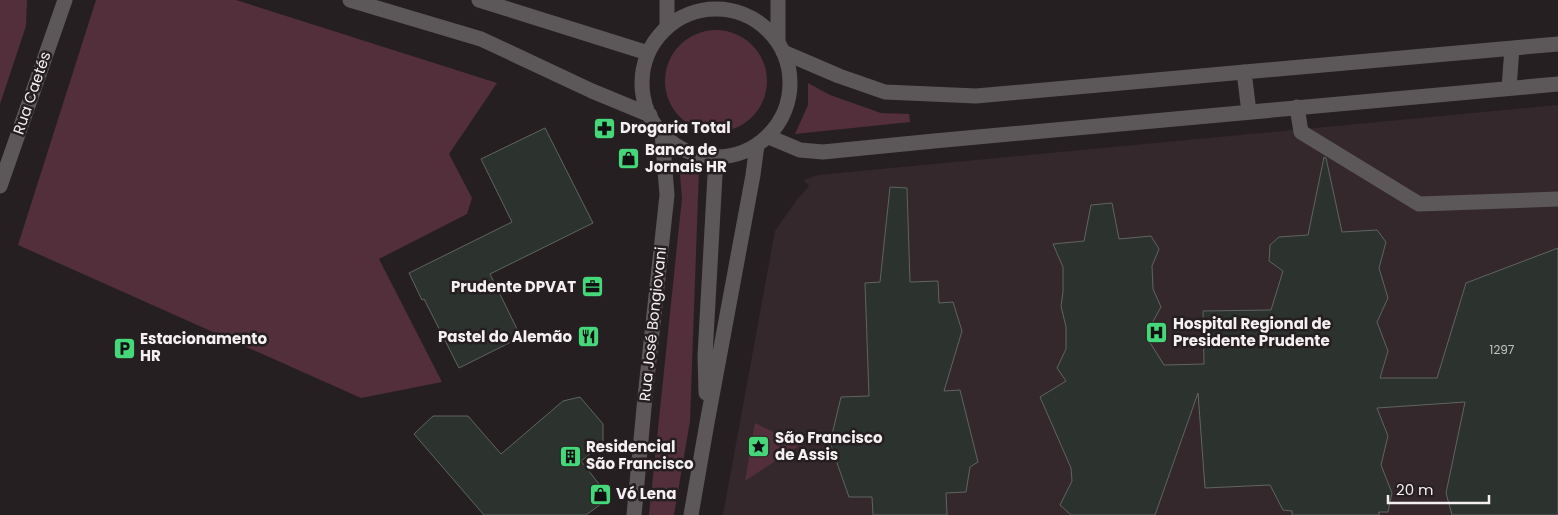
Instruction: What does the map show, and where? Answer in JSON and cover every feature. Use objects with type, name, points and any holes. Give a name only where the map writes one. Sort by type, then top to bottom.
[{"type":"street","name":"Rua Caetés","points":[[0,186],[64,0]]},
{"type":"street","points":[[350,0],[480,39],[592,91],[650,115]]},
{"type":"street","points":[[479,0],[648,54]]},
{"type":"street","points":[[667,0],[667,27]]},
{"type":"street","points":[[691,515],[706,423],[754,175],[763,141],[780,119],[788,97],[789,74],[780,47],[778,0]]},
{"type":"street","points":[[1558,44],[967,96],[885,92],[838,76],[780,47],[764,26],[746,15],[726,9],[705,10],[684,16],[667,27],[648,54],[643,73],[643,95],[650,115],[662,133],[678,146],[696,154],[716,157],[734,155],[763,141],[800,150],[823,152],[1558,84]]},
{"type":"street","points":[[1509,88],[1512,48]]},
{"type":"street","points":[[1244,72],[1249,112]]},
{"type":"street","points":[[1297,107],[1301,132],[1419,204],[1558,199]]},
{"type":"street","name":"Rua José Bongiovani","points":[[634,515],[644,398],[667,195],[662,133]]},
{"type":"street","points":[[706,423],[704,356],[716,157]]},
{"type":"shaded area","points":[[0,0],[27,0],[26,26],[0,104]]},
{"type":"shaded area","points":[[96,0],[236,0],[497,83],[449,154],[472,198],[467,214],[379,259],[442,382],[361,398],[18,245]]},
{"type":"shaded area","points":[[706,30],[726,30],[745,38],[759,52],[767,71],[764,101],[759,110],[745,124],[726,132],[706,132],[687,124],[673,110],[665,91],[665,71],[673,52],[687,38]]},
{"type":"shaded area","points":[[808,83],[830,95],[881,113],[909,114],[910,122],[795,134],[808,105]]},
{"type":"shaded area","name":"Hospital Regional de Presidente Prudente","points":[[1558,105],[1558,515],[723,515],[775,231],[809,186],[804,180],[818,175]]},
{"type":"shaded area","points":[[676,161],[690,168],[699,169],[690,421],[674,515],[649,515],[682,198],[680,175]]},
{"type":"shaded area","points":[[755,423],[800,445],[745,481]]},
{"type":"building","points":[[545,128],[593,223],[490,274],[521,337],[459,368],[409,273],[512,222],[481,159]]},
{"type":"building","points":[[1324,157],[1326,158],[1342,232],[1377,230],[1386,242],[1379,268],[1388,298],[1377,322],[1388,351],[1380,378],[1437,378],[1466,283],[1558,248],[1558,515],[1452,515],[1446,493],[1465,402],[1377,408],[1388,436],[1381,465],[1392,493],[1388,512],[1379,512],[1379,515],[1292,515],[1292,511],[1283,510],[1270,485],[1205,488],[1198,393],[1155,515],[1071,515],[1060,505],[1072,481],[1071,468],[1040,397],[1066,381],[1057,368],[1066,349],[1066,327],[1061,306],[1063,267],[1053,244],[1084,241],[1091,205],[1112,203],[1119,239],[1151,236],[1159,249],[1152,266],[1153,289],[1161,307],[1151,325],[1149,341],[1164,365],[1204,364],[1203,311],[1271,310],[1283,271],[1269,261],[1270,245],[1279,237],[1308,235]]},
{"type":"building","points":[[890,187],[907,188],[910,282],[938,281],[939,303],[953,302],[962,331],[944,391],[960,390],[978,462],[970,467],[966,492],[946,493],[947,515],[873,515],[872,497],[849,497],[830,443],[841,397],[869,396],[865,283],[880,282]]},
{"type":"building","points":[[580,397],[603,424],[603,444],[581,461],[599,484],[601,504],[586,515],[484,515],[414,434],[433,416],[468,416],[501,454],[563,401]]},
{"type":"place","name":"Drogaria Total","points":[[604,128]]},
{"type":"place","name":"Banca de Jornais HR","points":[[629,159]]},
{"type":"place","name":"Prudente DPVAT","points":[[592,287]]},
{"type":"place","name":"Hospital Regional de Presidente Prudente","points":[[1157,333]]},
{"type":"place","name":"Pastel do Alemão","points":[[588,337]]},
{"type":"place","name":"Estacionamento HR","points":[[124,348]]},
{"type":"place","name":"São Francisco de Assis","points":[[759,447]]},
{"type":"place","name":"Residencial São Francisco","points":[[570,456]]},
{"type":"place","name":"Vó Lena","points":[[600,494]]}]
